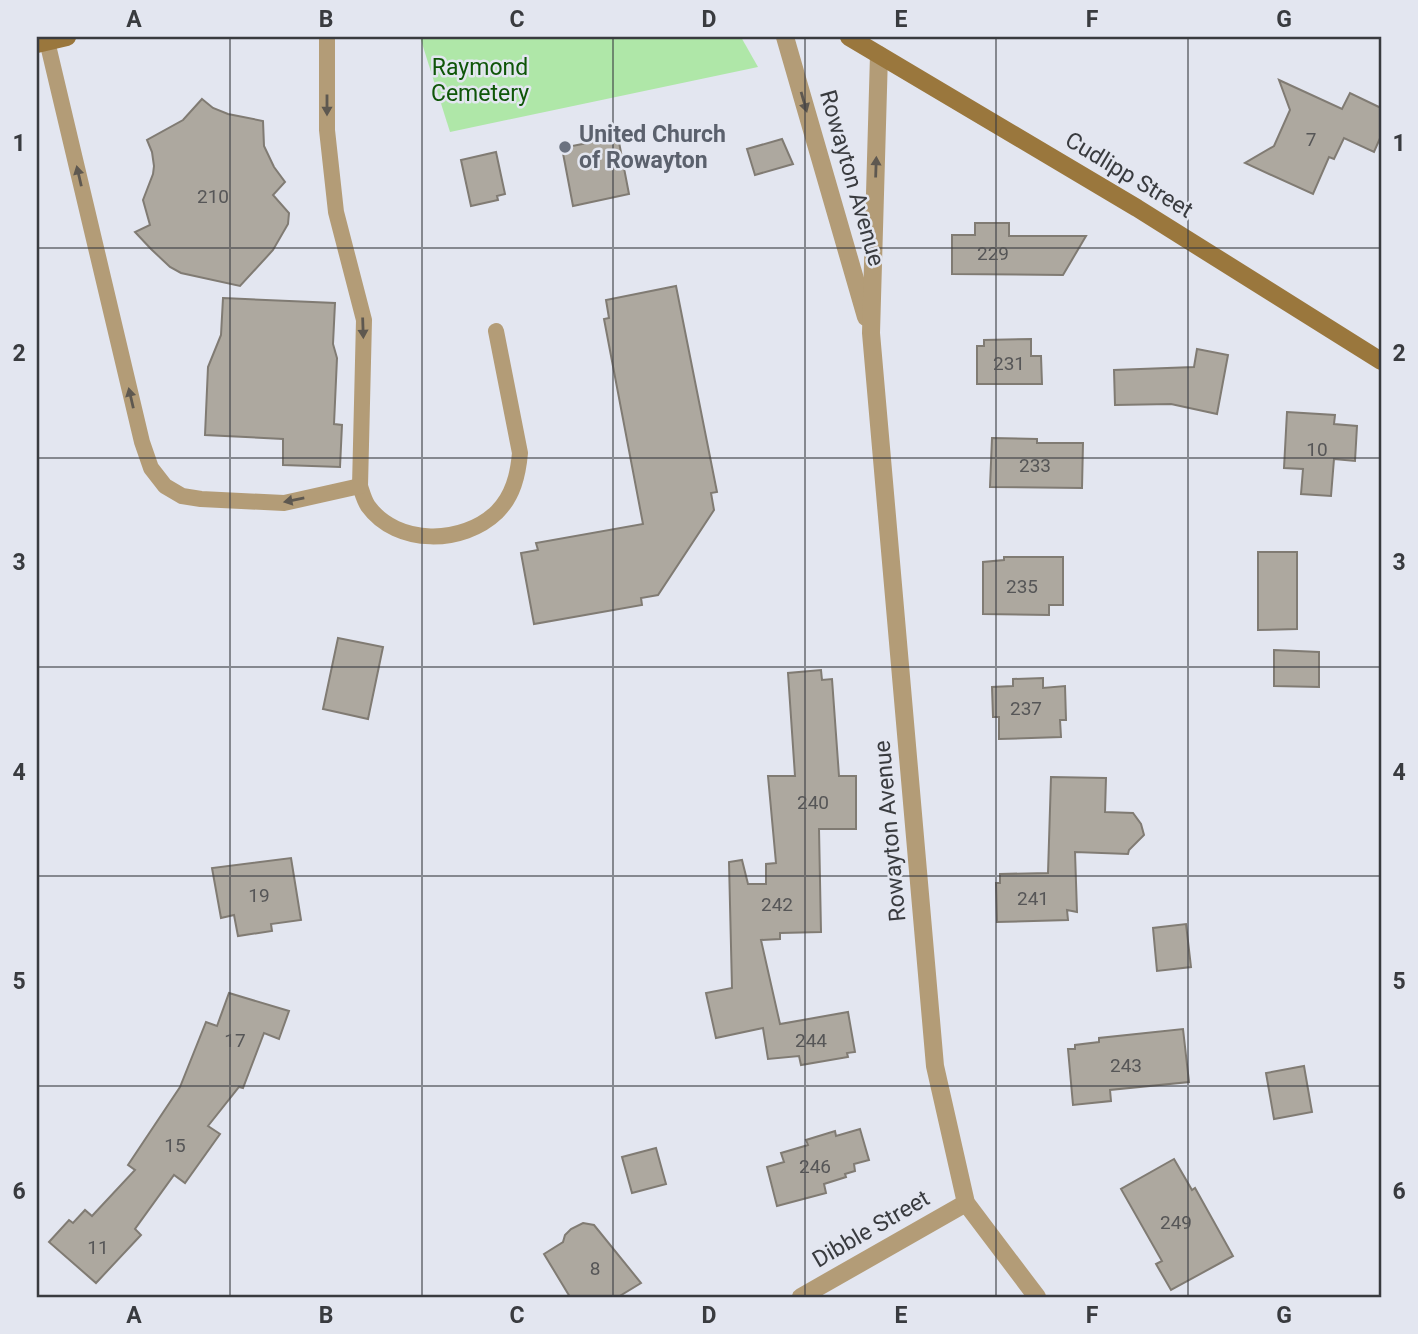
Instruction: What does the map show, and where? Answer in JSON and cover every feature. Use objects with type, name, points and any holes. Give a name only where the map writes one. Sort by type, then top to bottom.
[{"type":"main road","points":[[42,43],[67,37]]},
{"type":"main road","name":"Cudlipp Street","points":[[849,37],[1137,208],[1381,361]]},
{"type":"street","name":"Rowayton Avenue","points":[[785,37],[871,333]]},
{"type":"street","name":"Rowayton Avenue","points":[[879,55],[871,333],[935,1066],[965,1203],[1037,1297]]},
{"type":"street","name":"Dibble Street","points":[[801,1297],[965,1203]]},
{"type":"lane","points":[[327,37],[327,130],[336,212],[364,320],[360,486],[366,504],[392,527],[430,537],[456,534],[480,525],[498,511],[511,492],[519,472],[520,453],[496,331]]},
{"type":"lane","points":[[42,43],[142,442],[151,468],[166,486],[182,496],[201,499],[284,503],[360,486]]},
{"type":"green space","name":"Raymond Cemetery","points":[[420,37],[741,37],[758,67],[450,132]]},
{"type":"building","points":[[1279,80],[1342,109],[1350,93],[1381,108],[1381,136],[1374,152],[1344,138],[1334,159],[1329,157],[1313,194],[1245,163],[1274,146],[1290,110]]},
{"type":"building","points":[[202,99],[213,108],[228,114],[263,121],[264,146],[285,182],[273,195],[289,213],[288,224],[273,250],[240,286],[181,273],[170,267],[135,232],[150,225],[143,200],[154,166],[147,140],[183,120]]},
{"type":"building","points":[[618,137],[629,194],[573,206],[562,148]]},
{"type":"building","points":[[782,139],[793,164],[755,175],[747,149]]},
{"type":"building","points":[[496,152],[505,194],[497,196],[498,200],[471,206],[461,160]]},
{"type":"building","points":[[975,223],[1009,223],[1009,236],[1086,236],[1063,275],[952,274],[952,235],[975,235]]},
{"type":"building","points":[[676,286],[717,492],[711,493],[714,510],[658,595],[641,598],[642,605],[534,624],[521,553],[538,550],[536,543],[643,524],[604,319],[609,318],[606,300]]},
{"type":"building","points":[[223,298],[335,303],[333,344],[337,358],[334,424],[342,425],[340,467],[283,465],[283,439],[205,435],[208,367],[221,335]]},
{"type":"building","points":[[1031,339],[1031,356],[1041,356],[1042,384],[977,384],[977,346],[984,346],[984,340]]},
{"type":"building","points":[[1197,349],[1228,355],[1217,414],[1171,404],[1115,405],[1114,370],[1194,367]]},
{"type":"building","points":[[1287,412],[1335,415],[1334,424],[1357,426],[1355,461],[1334,459],[1331,496],[1301,494],[1303,469],[1284,468]]},
{"type":"building","points":[[992,438],[1037,439],[1037,443],[1083,443],[1082,488],[990,487]]},
{"type":"building","points":[[1258,552],[1297,552],[1297,629],[1258,630]]},
{"type":"building","points":[[1004,557],[1063,557],[1063,605],[1049,605],[1049,615],[983,614],[983,562],[1004,560]]},
{"type":"building","points":[[338,638],[383,647],[368,719],[323,709]]},
{"type":"building","points":[[1274,650],[1319,652],[1319,687],[1274,686]]},
{"type":"building","points":[[821,670],[822,680],[832,679],[839,776],[856,776],[856,829],[819,829],[821,932],[780,933],[780,939],[761,940],[780,1024],[848,1012],[855,1052],[847,1053],[848,1057],[801,1065],[799,1056],[768,1059],[763,1028],[716,1038],[706,993],[732,988],[729,862],[742,860],[748,884],[766,884],[766,864],[776,863],[768,776],[795,776],[788,673]]},
{"type":"building","points":[[1043,678],[1043,688],[1065,686],[1066,720],[1060,720],[1061,737],[999,739],[999,717],[993,717],[992,687],[1013,686],[1013,679]]},
{"type":"building","points":[[1051,777],[1106,778],[1105,812],[1133,813],[1141,824],[1144,835],[1128,854],[1075,852],[1077,912],[1067,910],[1068,920],[997,922],[996,883],[1000,883],[1000,874],[1048,873]]},
{"type":"building","points":[[291,858],[301,920],[271,924],[272,931],[238,936],[234,915],[221,918],[212,868]]},
{"type":"building","points":[[1186,924],[1191,967],[1157,971],[1153,928]]},
{"type":"building","points":[[229,993],[289,1011],[279,1039],[264,1033],[243,1088],[239,1087],[208,1126],[220,1134],[185,1183],[174,1175],[135,1229],[141,1235],[96,1283],[49,1242],[69,1220],[73,1223],[85,1210],[92,1216],[135,1170],[128,1165],[180,1087],[206,1022],[217,1026]]},
{"type":"building","points":[[1183,1029],[1189,1082],[1110,1090],[1111,1101],[1073,1105],[1068,1049],[1075,1049],[1075,1045],[1099,1042],[1099,1038]]},
{"type":"building","points":[[1304,1066],[1312,1112],[1274,1119],[1266,1073]]},
{"type":"building","points":[[860,1129],[869,1160],[854,1164],[855,1171],[845,1174],[846,1177],[824,1184],[826,1193],[777,1206],[767,1167],[784,1162],[781,1153],[808,1145],[806,1140],[835,1131],[836,1136]]},
{"type":"building","points":[[656,1148],[666,1184],[632,1193],[622,1157]]},
{"type":"building","points":[[1174,1159],[1192,1190],[1195,1188],[1233,1256],[1171,1290],[1156,1264],[1162,1261],[1121,1189]]},
{"type":"building","points":[[583,1223],[594,1225],[641,1283],[618,1297],[570,1297],[544,1254],[563,1242],[571,1229]]},
{"type":"place","name":"United Church of Rowayton","points":[[565,147]]}]
